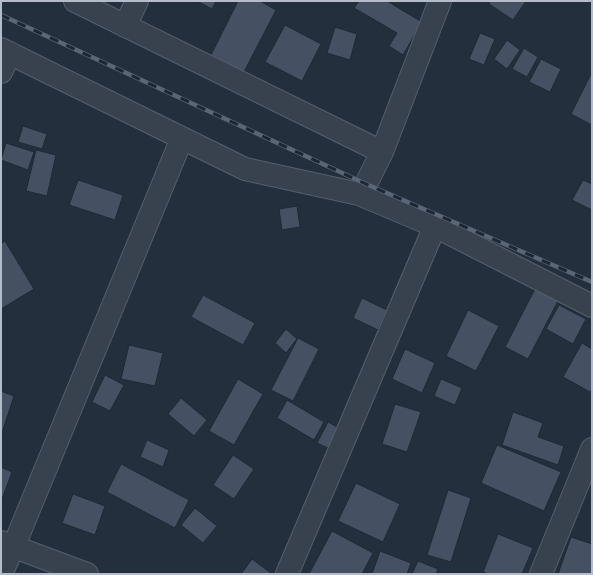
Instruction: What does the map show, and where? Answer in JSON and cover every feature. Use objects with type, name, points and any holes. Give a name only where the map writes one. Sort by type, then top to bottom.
[{"type":"street","points":[[75,1],[382,152]]},
{"type":"street","points":[[125,26],[137,1]]},
{"type":"street","points":[[359,194],[366,184],[382,152],[435,3]]},
{"type":"street","points":[[4,58],[182,138],[246,169],[359,194],[435,226],[592,306]]},
{"type":"street","points":[[1,574],[7,545],[182,138]]},
{"type":"street","points":[[287,574],[435,226]]},
{"type":"street","points":[[541,574],[592,449]]},
{"type":"street","points":[[7,545],[87,574]]},
{"type":"building","points":[[197,1],[216,1],[212,9]]},
{"type":"building","points":[[238,1],[260,1],[276,10],[244,72],[211,55]]},
{"type":"building","points":[[359,1],[387,1],[422,22],[403,55],[389,46],[397,33],[354,8]]},
{"type":"building","points":[[490,1],[526,1],[513,20],[489,4]]},
{"type":"building","points":[[285,25],[321,44],[302,81],[265,62]]},
{"type":"building","points":[[335,27],[357,34],[350,60],[327,53]]},
{"type":"building","points":[[480,33],[495,39],[484,65],[469,59]]},
{"type":"building","points":[[507,40],[520,50],[507,69],[494,59]]},
{"type":"building","points":[[524,48],[538,57],[527,77],[512,69]]},
{"type":"building","points":[[541,59],[561,69],[550,92],[529,82]]},
{"type":"building","points":[[592,74],[592,125],[571,114]]},
{"type":"building","points":[[23,126],[47,134],[42,149],[18,142]]},
{"type":"building","points":[[6,143],[34,152],[28,170],[1,160]]},
{"type":"building","points":[[36,150],[56,155],[47,196],[26,191]]},
{"type":"building","points":[[78,180],[123,195],[115,220],[69,205]]},
{"type":"building","points":[[583,180],[592,184],[592,210],[572,200]]},
{"type":"building","points":[[297,206],[300,227],[282,230],[279,209]]},
{"type":"building","points":[[5,241],[34,289],[1,309],[1,244]]},
{"type":"building","points":[[535,289],[558,301],[528,359],[505,347]]},
{"type":"building","points":[[203,295],[255,323],[243,345],[191,317]]},
{"type":"building","points":[[362,298],[387,310],[378,330],[353,318]]},
{"type":"building","points":[[559,305],[586,319],[573,344],[546,329]]},
{"type":"building","points":[[468,310],[499,326],[476,371],[446,356]]},
{"type":"building","points":[[286,329],[297,339],[286,353],[275,343]]},
{"type":"building","points":[[298,338],[319,349],[293,401],[271,390]]},
{"type":"building","points":[[582,343],[592,349],[592,389],[590,392],[563,377]]},
{"type":"building","points":[[129,345],[163,353],[155,386],[121,379]]},
{"type":"building","points":[[405,349],[435,363],[422,393],[392,379]]},
{"type":"building","points":[[105,375],[124,385],[110,411],[92,402]]},
{"type":"building","points":[[238,379],[263,394],[234,445],[209,431]]},
{"type":"building","points":[[441,379],[462,388],[455,405],[434,396]]},
{"type":"building","points":[[1,391],[14,396],[1,436]]},
{"type":"building","points":[[181,398],[207,420],[194,436],[168,414]]},
{"type":"building","points":[[287,400],[324,422],[314,440],[277,418]]},
{"type":"building","points":[[395,404],[421,412],[407,452],[382,444]]},
{"type":"building","points":[[513,412],[543,423],[538,437],[564,446],[558,465],[502,445]]},
{"type":"building","points":[[328,422],[341,429],[330,449],[317,443]]},
{"type":"building","points":[[147,440],[169,450],[163,467],[140,457]]},
{"type":"building","points":[[497,445],[561,472],[544,511],[481,483]]},
{"type":"building","points":[[233,455],[254,469],[234,499],[213,485]]},
{"type":"building","points":[[121,464],[189,500],[175,528],[107,492]]},
{"type":"building","points":[[1,467],[12,472],[1,502]]},
{"type":"building","points":[[356,483],[400,504],[383,542],[338,521]]},
{"type":"building","points":[[448,490],[471,498],[451,562],[427,555]]},
{"type":"building","points":[[73,494],[105,506],[95,535],[62,523]]},
{"type":"building","points":[[195,508],[217,526],[203,543],[181,525]]},
{"type":"building","points":[[332,531],[373,553],[362,574],[309,574]]},
{"type":"building","points":[[498,534],[533,548],[522,574],[489,574],[483,572]]},
{"type":"building","points":[[571,537],[592,544],[592,574],[558,574]]},
{"type":"building","points":[[380,551],[411,563],[407,574],[372,574]]},
{"type":"building","points":[[252,559],[272,574],[241,574]]},
{"type":"building","points":[[418,561],[438,569],[436,574],[412,574]]},
{"type":"railway","points":[[1,15],[366,184],[592,282]]}]
